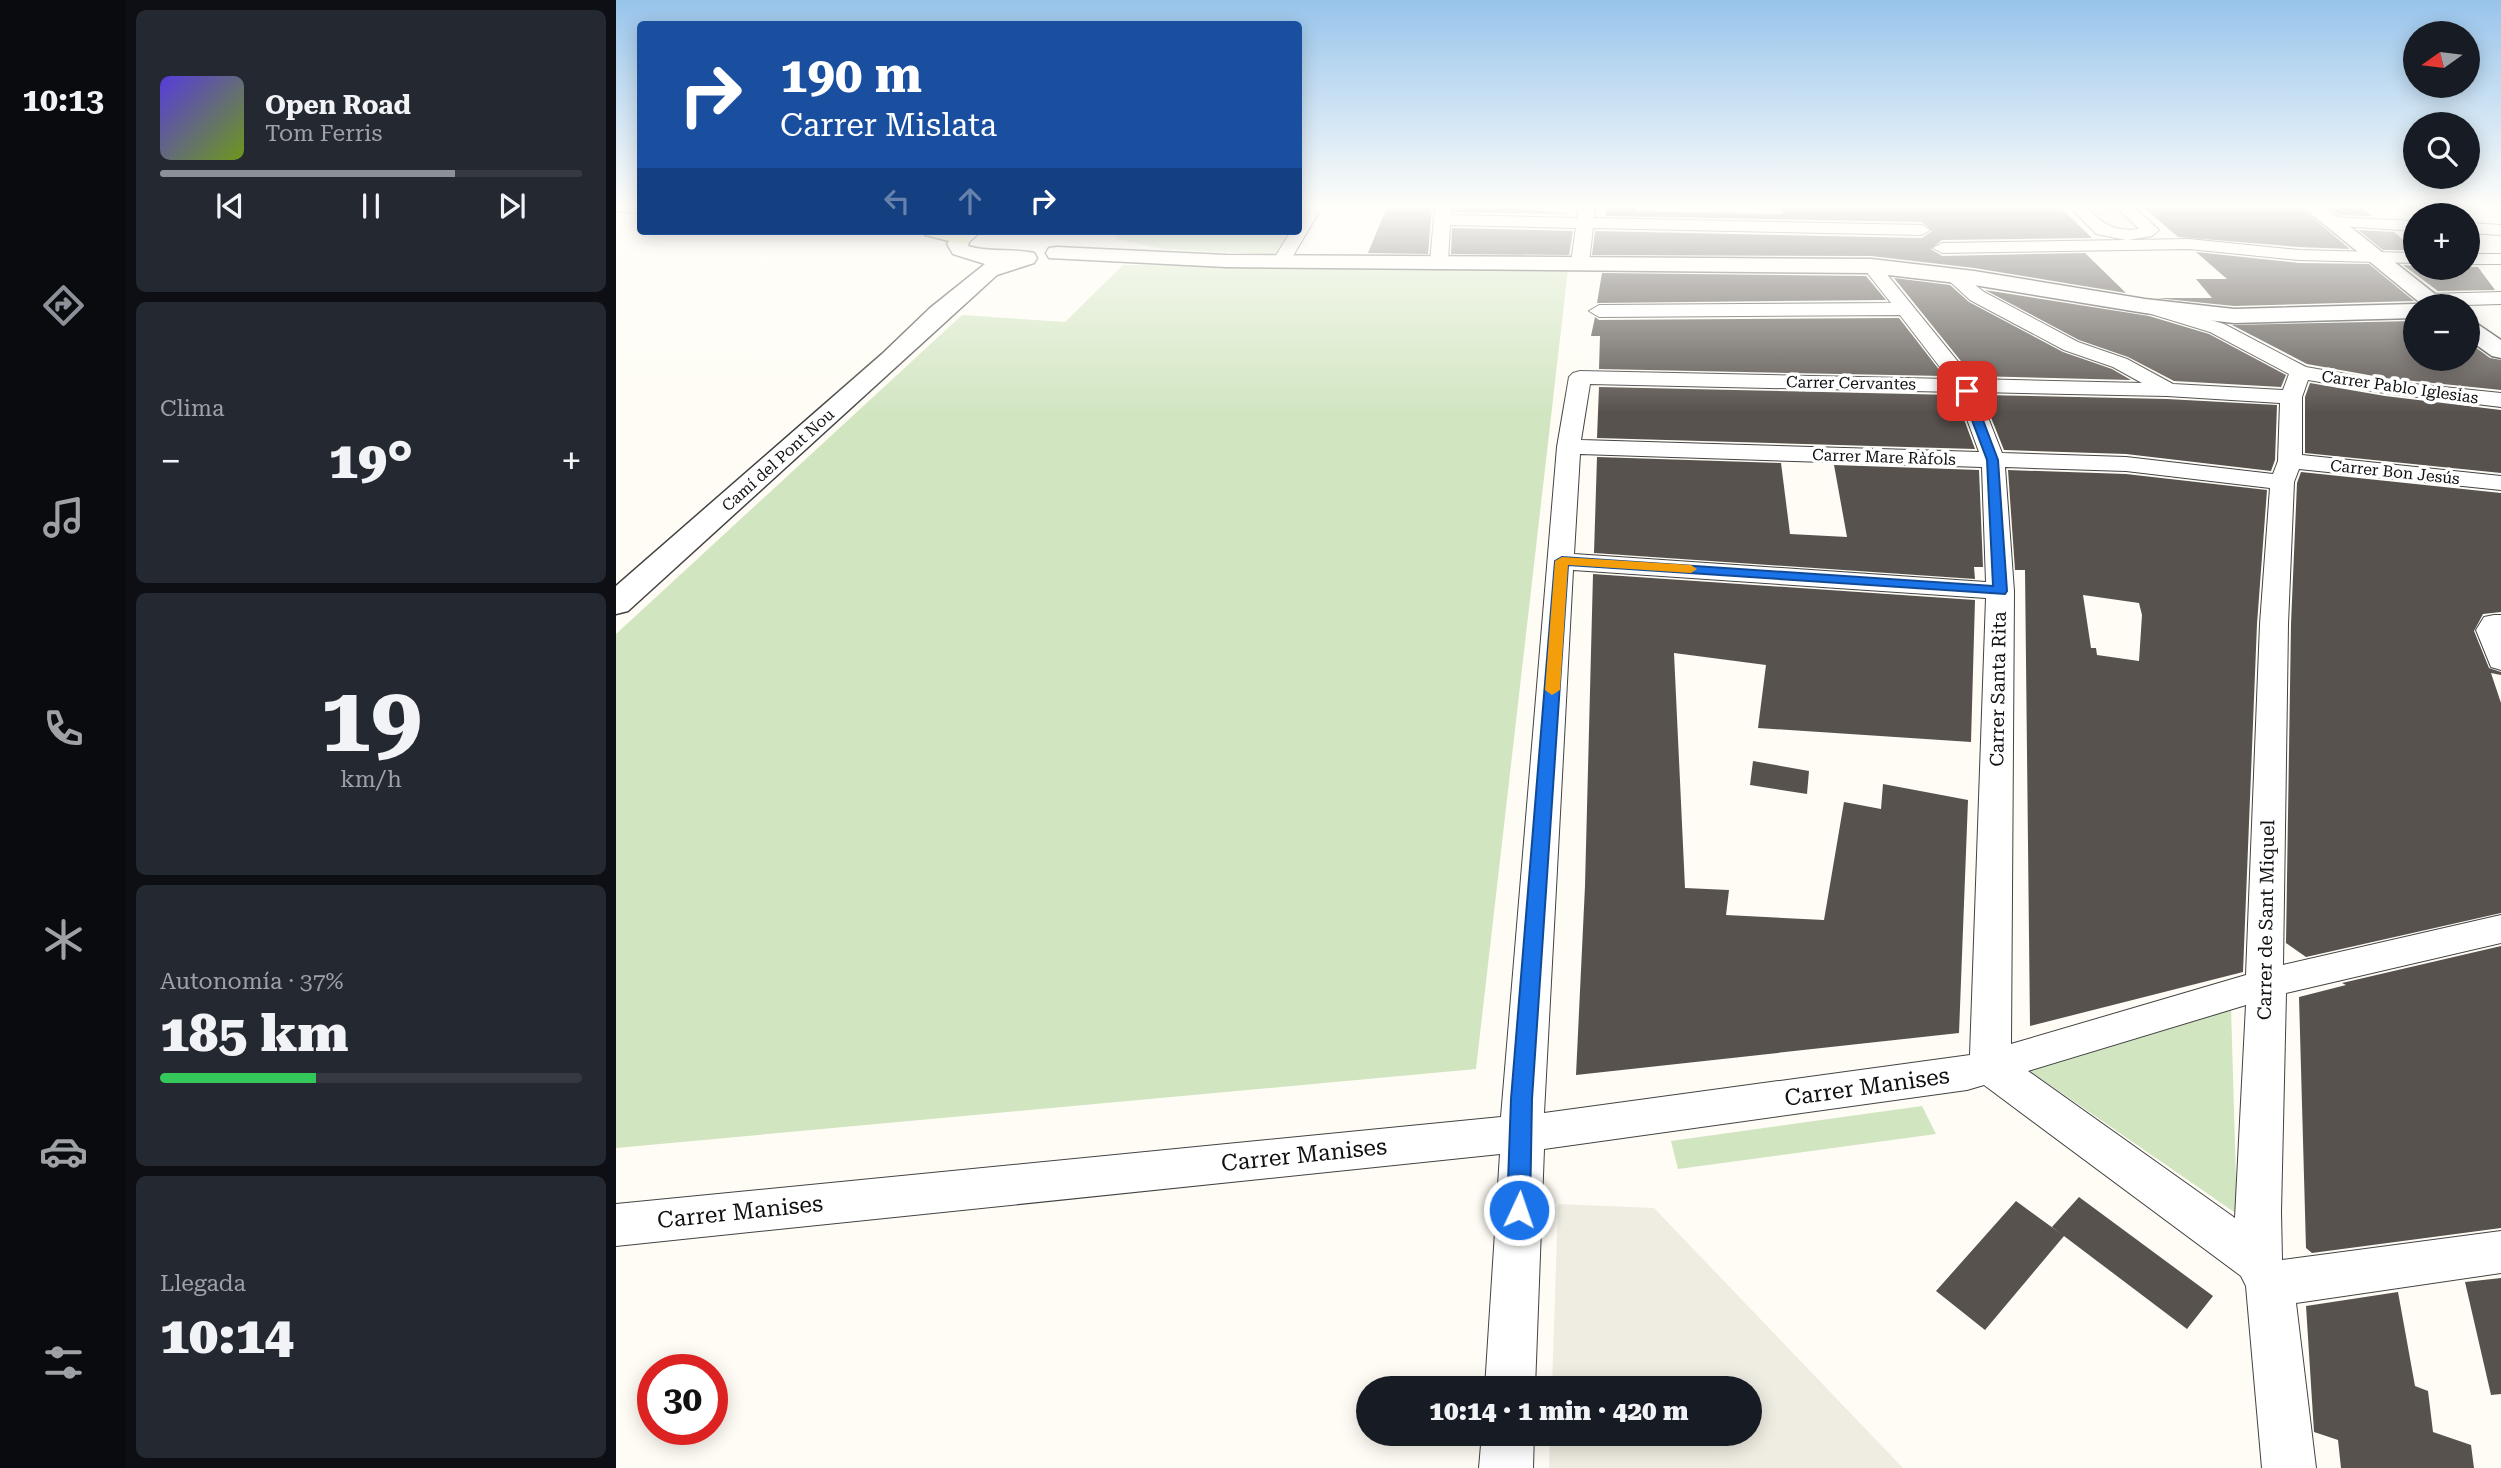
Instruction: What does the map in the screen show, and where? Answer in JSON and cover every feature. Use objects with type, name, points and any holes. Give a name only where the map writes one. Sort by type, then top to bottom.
[{"type":"street","name":"Camí del Pont Nou","points":[[938,313],[953,276]]},
{"type":"street","name":"Camí del Pont Nou","points":[[616,604],[982,276]]},
{"type":"street","name":"Carrer Santa Rita","points":[[1879,276],[1965,385],[1993,460],[2000,591],[1990,1066]]},
{"type":"street","points":[[1951,276],[2145,306],[2225,322],[2403,308]]},
{"type":"street","points":[[2395,276],[2414,294]]},
{"type":"street","points":[[1963,277],[1977,296],[2071,346],[2149,376],[2167,390]]},
{"type":"street","points":[[2480,300],[2501,298]]},
{"type":"street","points":[[1599,311],[1905,309]]},
{"type":"street","name":"Carrer Pablo Iglesias","points":[[2225,322],[2296,385],[2385,387],[2501,400]]},
{"type":"street","points":[[2480,337],[2501,351]]},
{"type":"street","name":"Carrer Cervantes","points":[[1569,447],[1580,377],[2167,390],[2296,385]]},
{"type":"street","name":"Carrer de Sant Miquel","points":[[2288,1468],[2264,1272],[2263,1039],[2267,985],[2264,963],[2274,624],[2296,385]]},
{"type":"street","points":[[1511,1376],[1522,1099],[1569,447]]},
{"type":"street","name":"Carrer Mare Ràfols","points":[[1569,447],[2126,464],[2286,472]]},
{"type":"street","name":"Carrer Bon Jesús","points":[[2286,472],[2501,483]]},
{"type":"street","points":[[1562,561],[2000,591]]},
{"type":"street","points":[[2501,623],[2494,623],[2490,631],[2501,662]]},
{"type":"street","name":"Carrer Manises","points":[[616,1225],[1522,1133],[1968,1073],[2305,973],[2501,929]]},
{"type":"street","points":[[1990,1066],[2264,1272],[2501,1252]]},
{"type":"street","points":[[1506,1468],[1507,1446]]},
{"type":"green space","points":[[1112,276],[1567,276],[1476,1069],[616,1148],[616,634],[962,315],[1065,322]]},
{"type":"green space","points":[[2231,1007],[2237,1214],[2027,1069]]},
{"type":"green space","points":[[1922,1106],[1936,1134],[1678,1169],[1671,1141]]},
{"type":"shaded area","points":[[1558,1204],[1654,1208],[1903,1468],[1549,1468],[1550,1446],[1762,1446],[1762,1376],[1552,1376]]},
{"type":"building","points":[[1602,276],[1866,276],[1886,300],[1597,303]]},
{"type":"building","points":[[2020,276],[2108,276],[2126,293]]},
{"type":"building","points":[[2223,276],[2383,276],[2405,294],[2403,294],[2403,301],[2234,306],[2156,298],[2212,298],[2196,279],[2227,279]]},
{"type":"building","points":[[2480,276],[2484,276],[2495,290],[2438,291],[2423,280],[2480,280]]},
{"type":"building","points":[[1894,278],[1950,285],[1969,302],[2063,352],[2112,369],[2131,380],[1973,376]]},
{"type":"building","points":[[1985,290],[2149,316],[2209,334],[2286,375],[2281,387],[2174,381],[2128,357],[2079,340]]},
{"type":"building","points":[[1595,317],[1599,320],[1899,318],[1944,376],[1599,369],[1600,336],[1591,336]]},
{"type":"building","points":[[2403,321],[2403,371],[2480,371],[2480,351],[2490,358],[2501,360],[2501,390],[2385,378],[2307,364],[2232,325]]},
{"type":"building","points":[[2310,383],[2385,396],[2501,410],[2501,473],[2305,453],[2305,397]]},
{"type":"building","points":[[1599,387],[1955,395],[1975,449],[1597,438]]},
{"type":"building","points":[[1982,395],[2167,399],[2277,405],[2275,460],[2271,471],[2126,454],[2004,450]]},
{"type":"building","points":[[1597,457],[1781,463],[1790,534],[1847,537],[1834,465],[1979,470],[1983,567],[1974,567],[1975,579],[1594,553]]},
{"type":"building","points":[[2008,470],[2126,474],[2267,490],[2257,624],[2243,972],[2030,1026],[2025,570],[2015,570]],"holes":[[[2083,595],[2139,603],[2142,615],[2139,661],[2097,655],[2096,648],[2091,648]]]},
{"type":"building","points":[[2301,472],[2501,493],[2501,612],[2483,614],[2474,631],[2489,668],[2501,672],[2501,675],[2491,673],[2501,703],[2501,913],[2306,957],[2286,943],[2291,624],[2297,483]]},
{"type":"building","points":[[1593,574],[1975,600],[1971,742],[1758,728],[1766,665],[1674,653],[1685,888],[1729,890],[1726,915],[1824,920],[1844,802],[1881,809],[1883,784],[1968,800],[1959,1033],[1576,1075],[1585,886]]},
{"type":"building","points":[[1753,761],[1809,771],[1807,794],[1750,785]]},
{"type":"building","points":[[2501,946],[2501,1228],[2312,1253],[2306,1248],[2299,997],[2346,985],[2342,983]]},
{"type":"building","points":[[2079,1197],[2213,1296],[2187,1329],[2052,1227]]},
{"type":"building","points":[[2016,1201],[2064,1236],[1985,1330],[1936,1291]]},
{"type":"building","points":[[2501,1278],[2501,1394],[2491,1395],[2465,1282]]},
{"type":"building","points":[[2398,1292],[2415,1386],[2428,1391],[2433,1432],[2471,1445],[2474,1468],[2341,1468],[2338,1440],[2314,1432],[2306,1306]]},
{"type":"slow traffic","points":[[1552,690],[1562,561],[1691,569]]},
{"type":"route","points":[[1519,1210],[1522,1099],[1562,561],[2000,591],[1993,460],[1967,391]]}]
